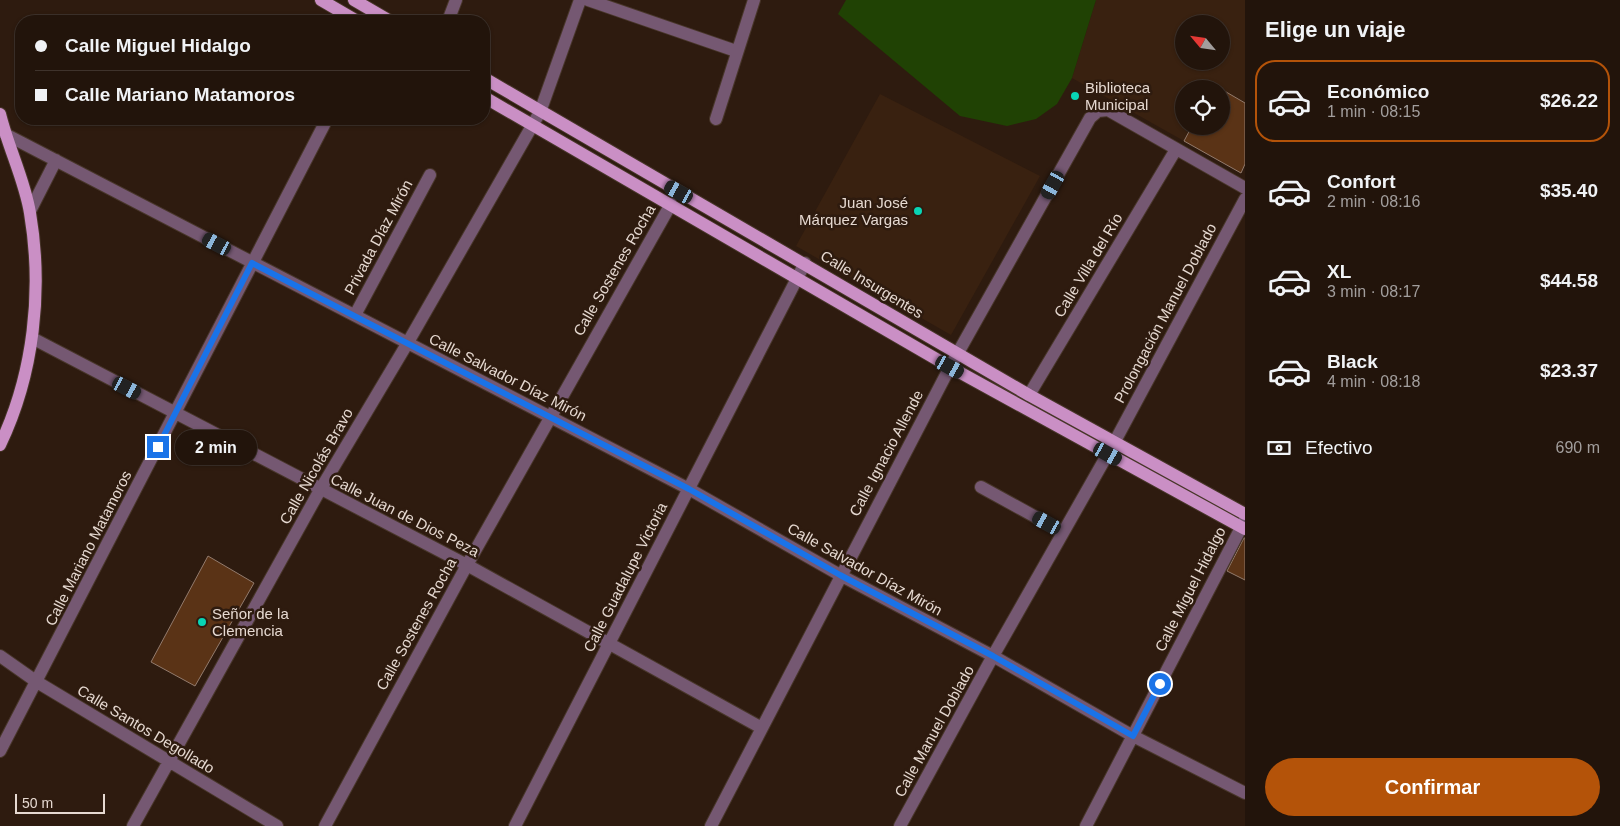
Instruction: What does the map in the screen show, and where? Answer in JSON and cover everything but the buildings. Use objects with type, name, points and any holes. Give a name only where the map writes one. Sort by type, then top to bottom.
[{"type":"main road","points":[[321,0],[347,15]]},
{"type":"main road","points":[[354,0],[376,15]]},
{"type":"main road","name":"Calle Insurgentes","points":[[490,82],[805,263],[1029,395],[1111,448],[1244,525]]},
{"type":"main road","name":"Calle Insurgentes","points":[[490,101],[798,277],[950,367],[1245,514]]},
{"type":"main road","points":[[0,114],[30,211],[36,262],[32,338],[22,392],[0,445]]},
{"type":"street","points":[[450,15],[456,0]]},
{"type":"street","name":"Calle Nicolás Bravo","points":[[133,826],[320,490],[407,344],[540,112],[580,0]]},
{"type":"street","points":[[588,0],[611,4],[736,51]]},
{"type":"street","points":[[716,119],[736,51],[754,0]]},
{"type":"street","name":"Calle Ignacio Allende","points":[[715,825],[760,727],[950,367],[1090,118],[1098,111],[1108,110],[1176,150]]},
{"type":"street","name":"Calle Mariano Matamoros","points":[[0,751],[324,125]]},
{"type":"street","name":"Calle Salvador Díaz Mirón","points":[[5,134],[689,489],[840,575],[993,656],[1133,736],[1245,793]]},
{"type":"street","points":[[1176,150],[1245,188]]},
{"type":"street","name":"Calle Villa del Río","points":[[1029,395],[1176,150]]},
{"type":"street","points":[[30,211],[56,160]]},
{"type":"street","name":"Privada Díaz Mirón","points":[[355,315],[430,175]]},
{"type":"street","name":"Prolongación Manuel Doblado","points":[[1111,448],[1245,199]]},
{"type":"street","name":"Calle Sostenes Rocha","points":[[325,826],[467,565],[671,204]]},
{"type":"street","name":"Calle Guadalupe Victoria","points":[[515,826],[805,263]]},
{"type":"street","name":"Calle Juan de Dios Peza","points":[[32,338],[320,490],[467,565],[760,727]]},
{"type":"street","name":"Calle Manuel Doblado","points":[[900,826],[993,656],[1111,448]]},
{"type":"street","points":[[981,487],[1063,532]]},
{"type":"street","name":"Calle Miguel Hidalgo","points":[[1086,826],[1244,525]]},
{"type":"street","name":"Calle Santos Degollado","points":[[0,656],[37,682],[277,826]]},
{"type":"shaded area","points":[[1096,0],[1245,0],[1245,103],[1230,94],[1230,80],[1175,80],[1175,135],[1187,135],[1184,141],[1072,78]]},
{"type":"shaded area","name":"Juan José Márquez Vargas","points":[[880,94],[1040,176],[951,335],[796,246]]},
{"type":"green space","points":[[846,0],[1096,0],[1072,78],[1057,104],[1036,119],[1007,126],[960,116],[838,14]]},
{"type":"place","name":"Biblioteca Municipal","points":[[1075,96]]},
{"type":"place","name":"Juan José Márquez Vargas","points":[[918,211]]},
{"type":"place","name":"Señor de la Clemencia","points":[[202,622]]},
{"type":"route","points":[[158,447],[252,263],[689,489],[840,575],[993,656],[1133,736],[1160,684]]}]
